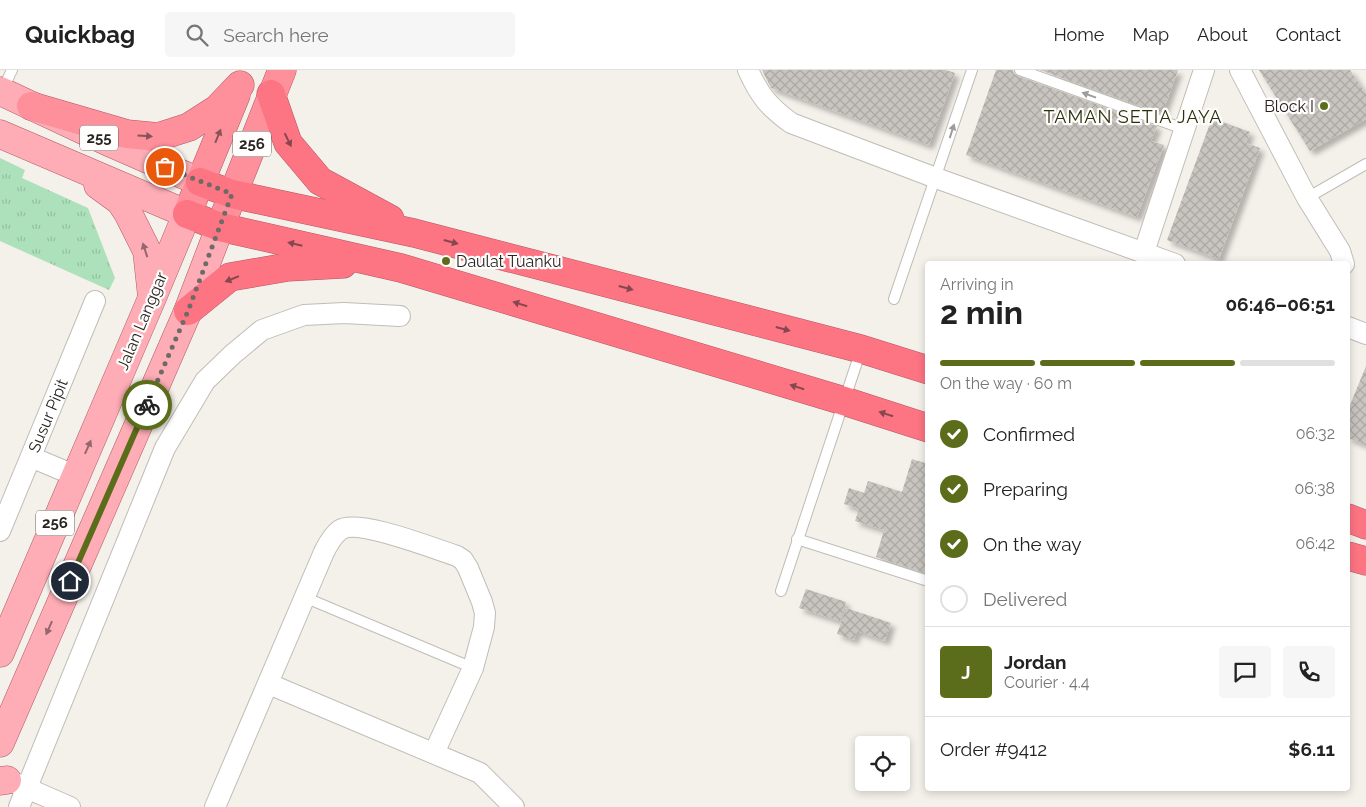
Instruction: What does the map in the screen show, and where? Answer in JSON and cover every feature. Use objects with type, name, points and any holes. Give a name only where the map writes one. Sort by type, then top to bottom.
[{"type":"highway","name":"256","points":[[220,227],[282,70]]},
{"type":"highway","points":[[31,106],[128,134],[158,137],[189,126],[217,109],[243,78]]},
{"type":"highway","name":"Jalan Langgar","points":[[187,214],[243,78]]},
{"type":"highway","points":[[271,94],[288,143],[320,181],[414,233]]},
{"type":"highway","name":"255","points":[[200,182],[232,194]]},
{"type":"highway","points":[[232,194],[414,233],[861,350],[925,369]]},
{"type":"highway","name":"255","points":[[187,214],[220,227]]},
{"type":"highway","points":[[220,227],[401,268],[925,427]]},
{"type":"highway","points":[[188,311],[230,278],[288,267],[342,264],[401,268]]},
{"type":"highway","points":[[1350,519],[1366,525]]},
{"type":"highway","points":[[1350,557],[1366,561]]},
{"type":"main road","name":"255","points":[[5,84],[31,106],[200,182]]},
{"type":"main road","name":"255","points":[[0,134],[187,214]]},
{"type":"main road","points":[[36,150],[108,190],[120,201],[147,251],[152,298]]},
{"type":"main road","name":"Jalan Langgar","points":[[0,653],[187,214]]},
{"type":"main road","name":"256","points":[[0,743],[188,311],[220,227]]},
{"type":"street","points":[[748,70],[758,93],[777,112],[791,122],[1142,258],[1158,261]]},
{"type":"street","points":[[1142,258],[1204,70]]},
{"type":"street","points":[[1240,70],[1307,198],[1340,251],[1343,261]]},
{"type":"street","name":"Susur Pipit","points":[[0,531],[95,301]]},
{"type":"street","points":[[19,807],[9,782],[165,448],[205,381],[262,330],[304,315],[344,313],[400,316]]},
{"type":"street","points":[[1350,328],[1366,334]]},
{"type":"street","points":[[31,457],[76,476]]},
{"type":"street","points":[[215,807],[269,684],[326,546],[341,529],[357,527],[372,529],[456,556],[463,560],[468,568],[485,613],[484,627],[473,668],[434,753]]},
{"type":"street","points":[[269,684],[480,773],[514,807]]},
{"type":"street","points":[[9,782],[70,807]]},
{"type":"lane","points":[[894,299],[972,70]]},
{"type":"lane","points":[[1020,70],[1184,129]]},
{"type":"lane","points":[[1307,198],[1366,164]]},
{"type":"lane","points":[[781,591],[861,350]]},
{"type":"lane","points":[[797,539],[925,580]]},
{"type":"lane","points":[[304,597],[473,668]]},
{"type":"green space","points":[[0,158],[25,170],[22,178],[88,208],[115,278],[109,290],[0,241]]},
{"type":"building","points":[[762,70],[946,70],[955,73],[929,145],[771,88]]},
{"type":"building","points":[[996,70],[1013,70],[1014,74],[1018,76],[1157,126],[1151,141],[1164,145],[1137,217],[966,155]]},
{"type":"building","points":[[1040,70],[1178,70],[1162,114]]},
{"type":"building","name":"Block I","points":[[1259,70],[1350,70],[1366,94],[1366,119],[1310,151]]},
{"type":"building","points":[[1212,118],[1250,132],[1246,143],[1260,148],[1219,259],[1167,240]]},
{"type":"building","points":[[1366,366],[1366,445],[1350,439],[1350,405]]},
{"type":"building","points":[[912,459],[925,463],[925,573],[876,557],[884,530],[855,521],[859,509],[844,504],[849,488],[864,493],[868,481],[902,492]]},
{"type":"building","points":[[806,589],[846,602],[840,621],[799,608]]},
{"type":"building","points":[[846,608],[891,623],[885,641],[857,631],[854,640],[837,634]]},
{"type":"way so far","points":[[147,405],[188,311],[232,194],[165,167]]},
{"type":"place","name":"Block I","points":[[1324,106]]},
{"type":"place","name":"Daulat Tuanku","points":[[446,261]]},
{"type":"district","name":"TAMAN SETIA JAYA","points":[[1133,116]]},
{"type":"route","points":[[70,581],[147,405]]}]
